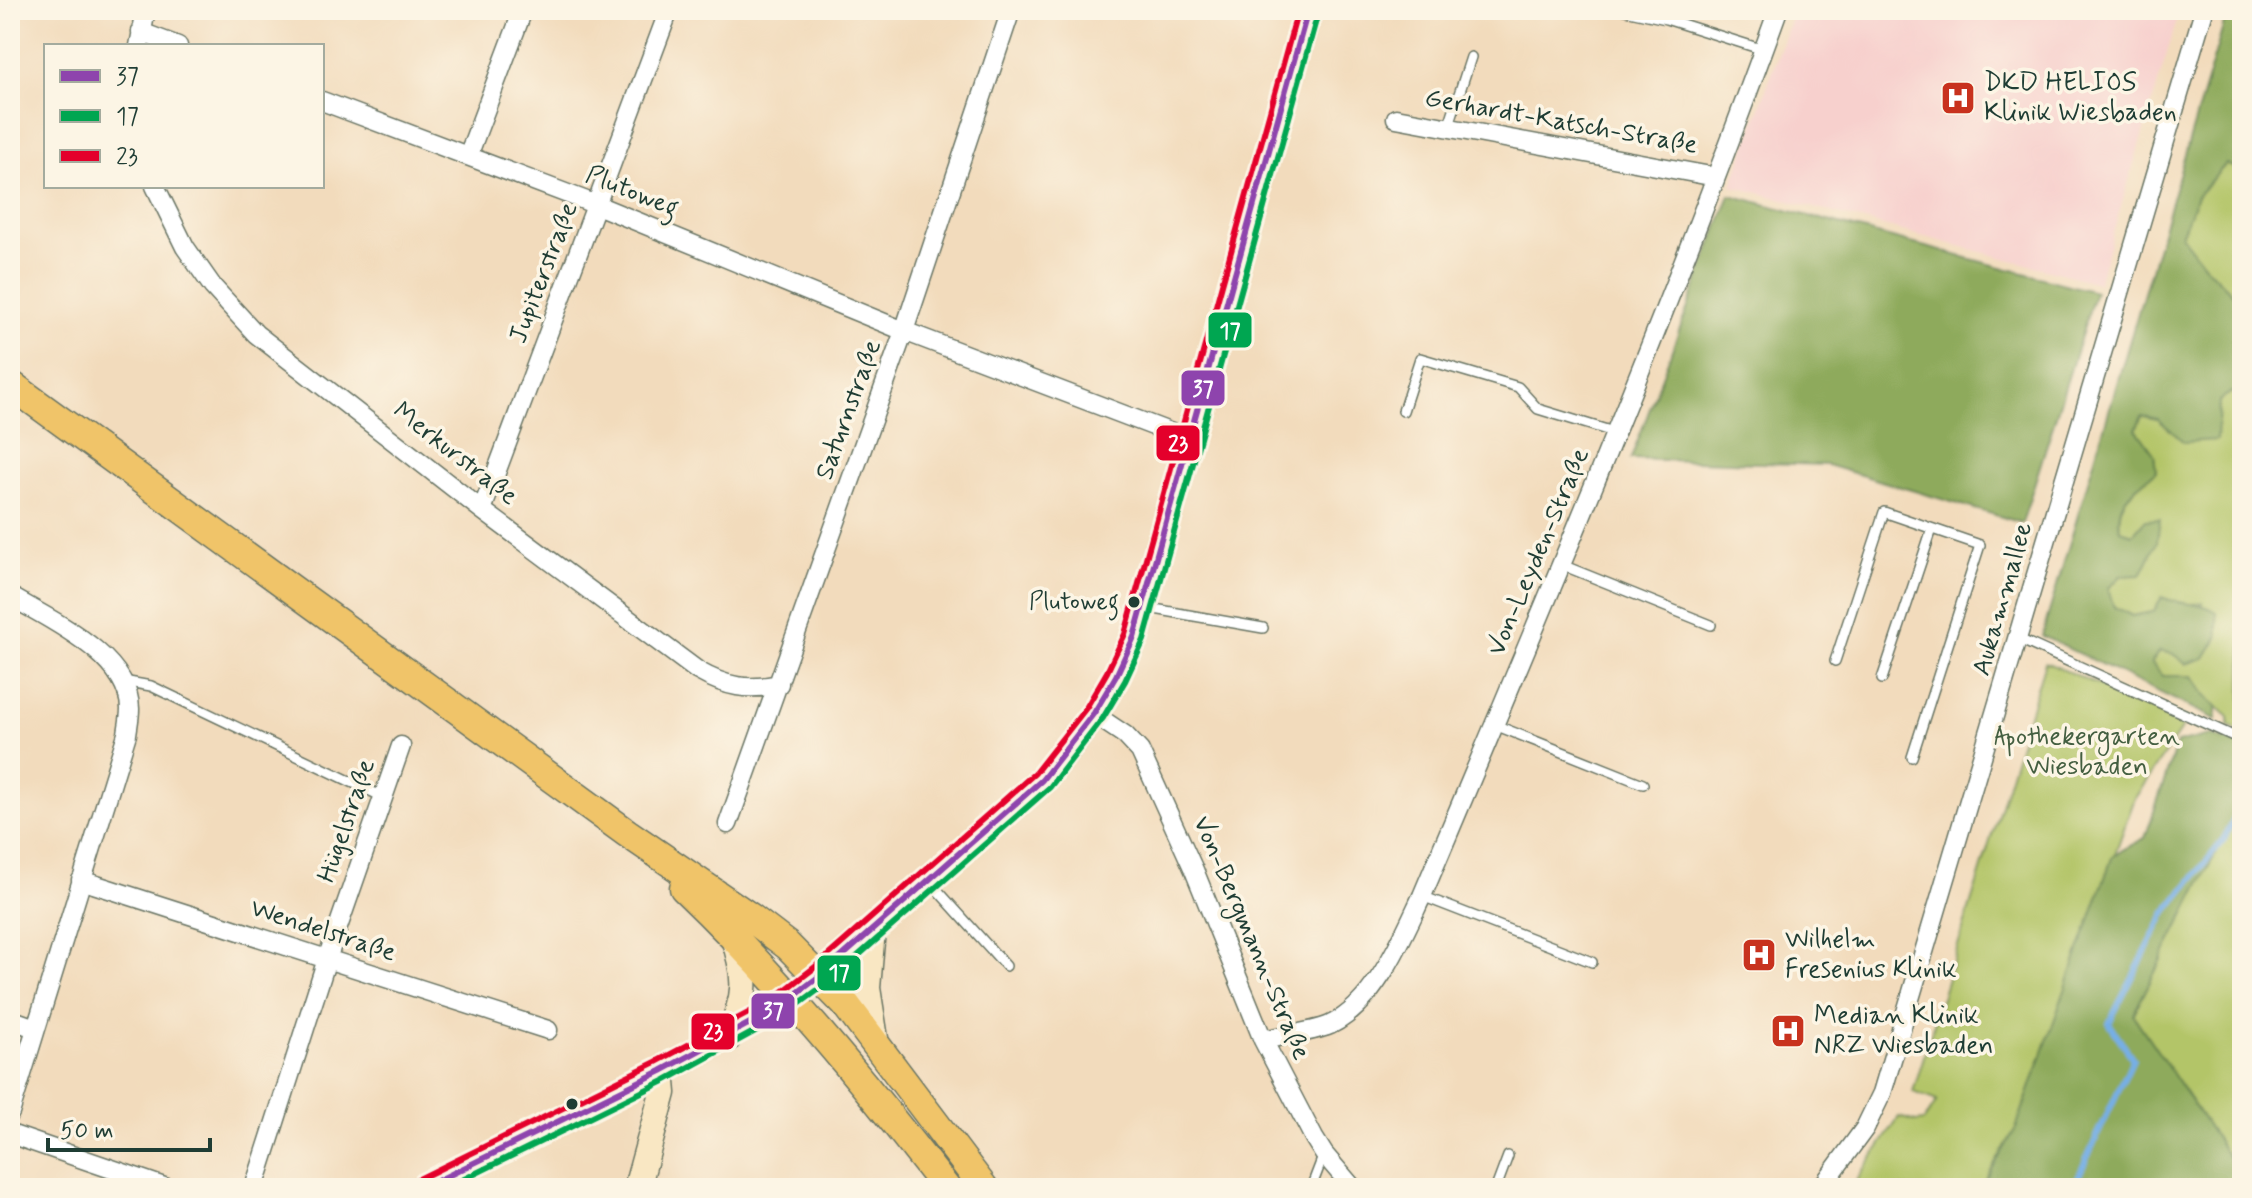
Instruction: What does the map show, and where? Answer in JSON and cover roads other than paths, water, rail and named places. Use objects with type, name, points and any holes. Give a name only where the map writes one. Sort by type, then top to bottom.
[{"type":"main road","points":[[423,1188],[728,1038],[791,999],[1042,780],[1073,746],[1095,715],[1125,661],[1143,607],[1308,10]]},
{"type":"main road","points":[[10,384],[627,833],[788,946],[820,976],[876,1045],[984,1188]]},
{"type":"main road","points":[[627,833],[733,935],[791,999],[895,1122],[946,1188]]},
{"type":"main road","points":[[872,930],[867,988],[876,1045]]},
{"type":"main road","points":[[728,1038],[745,983],[743,964],[733,935]]},
{"type":"main road","points":[[637,1188],[663,1093],[661,1071]]},
{"type":"street","points":[[146,10],[140,39],[167,44]]},
{"type":"street","points":[[468,156],[523,10]]},
{"type":"street","name":"Jupiterstraße","points":[[482,510],[669,10]]},
{"type":"street","name":"Saturnstraße","points":[[728,824],[904,331],[1011,10]]},
{"type":"street","name":"Von-Leyden-Straße","points":[[1263,1040],[1330,1024],[1362,1001],[1394,954],[1422,896],[1617,433],[1778,10]]},
{"type":"street","name":"Aukammallee","points":[[1821,1188],[1865,1128],[1882,1093],[2204,10]]},
{"type":"street","name":"Plutoweg","points":[[324,102],[597,205],[904,331],[1190,440]]},
{"type":"street","name":"Gerhardt-Katsch-Straße","points":[[1396,118],[1716,177]]},
{"type":"street","name":"Merkurstraße","points":[[156,188],[185,247],[213,287],[256,334],[482,510],[698,671],[728,686],[761,688],[779,684]]},
{"type":"street","points":[[10,596],[86,642],[110,663],[123,681],[130,707],[127,734],[10,1113]]},
{"type":"street","name":"Von-Bergmann-Straße","points":[[1095,715],[1132,742],[1147,766],[1194,870],[1263,1040],[1324,1154],[1353,1188]]},
{"type":"street","name":"Hügelstraße","points":[[254,1188],[327,959],[401,746]]},
{"type":"street","name":"Wendelstraße","points":[[81,880],[548,1030]]},
{"type":"street","points":[[10,1019],[35,1028]]},
{"type":"street","points":[[10,1134],[167,1188]]},
{"type":"lane","points":[[1625,10],[1666,19],[1764,50]]},
{"type":"lane","points":[[1448,128],[1471,57]]},
{"type":"lane","points":[[1403,411],[1420,358],[1518,387],[1538,409],[1617,433]]},
{"type":"lane","points":[[1835,661],[1884,512],[1980,545],[1912,757]]},
{"type":"lane","points":[[1882,679],[1932,529]]},
{"type":"lane","points":[[1562,565],[1711,625]]},
{"type":"lane","points":[[1143,607],[1263,628]]},
{"type":"lane","points":[[2019,639],[2242,740]]},
{"type":"lane","points":[[123,681],[151,686],[383,797]]},
{"type":"lane","points":[[1495,725],[1643,784]]},
{"type":"lane","points":[[929,880],[1006,966]]},
{"type":"lane","points":[[1422,896],[1592,962]]},
{"type":"lane","points":[[1311,1188],[1324,1154]]},
{"type":"lane","points":[[1496,1188],[1508,1156]]},
{"type":"waterway","points":[[2073,1188],[2133,1059],[2109,1023],[2166,912],[2225,838],[2242,803]]},
{"type":"place","name":"DKD HELIOS Klinik Wiesbaden","points":[[1958,98]]},
{"type":"place","name":"Plutoweg","points":[[1134,602]]},
{"type":"place","name":"Wilhelm Fresenius Klinik","points":[[1759,955]]},
{"type":"place","name":"Median Klinik NRZ Wiesbaden","points":[[1788,1031]]},
{"type":"park label","name":"Apothekergarten Wiesbaden","points":[[2087,752]]}]
